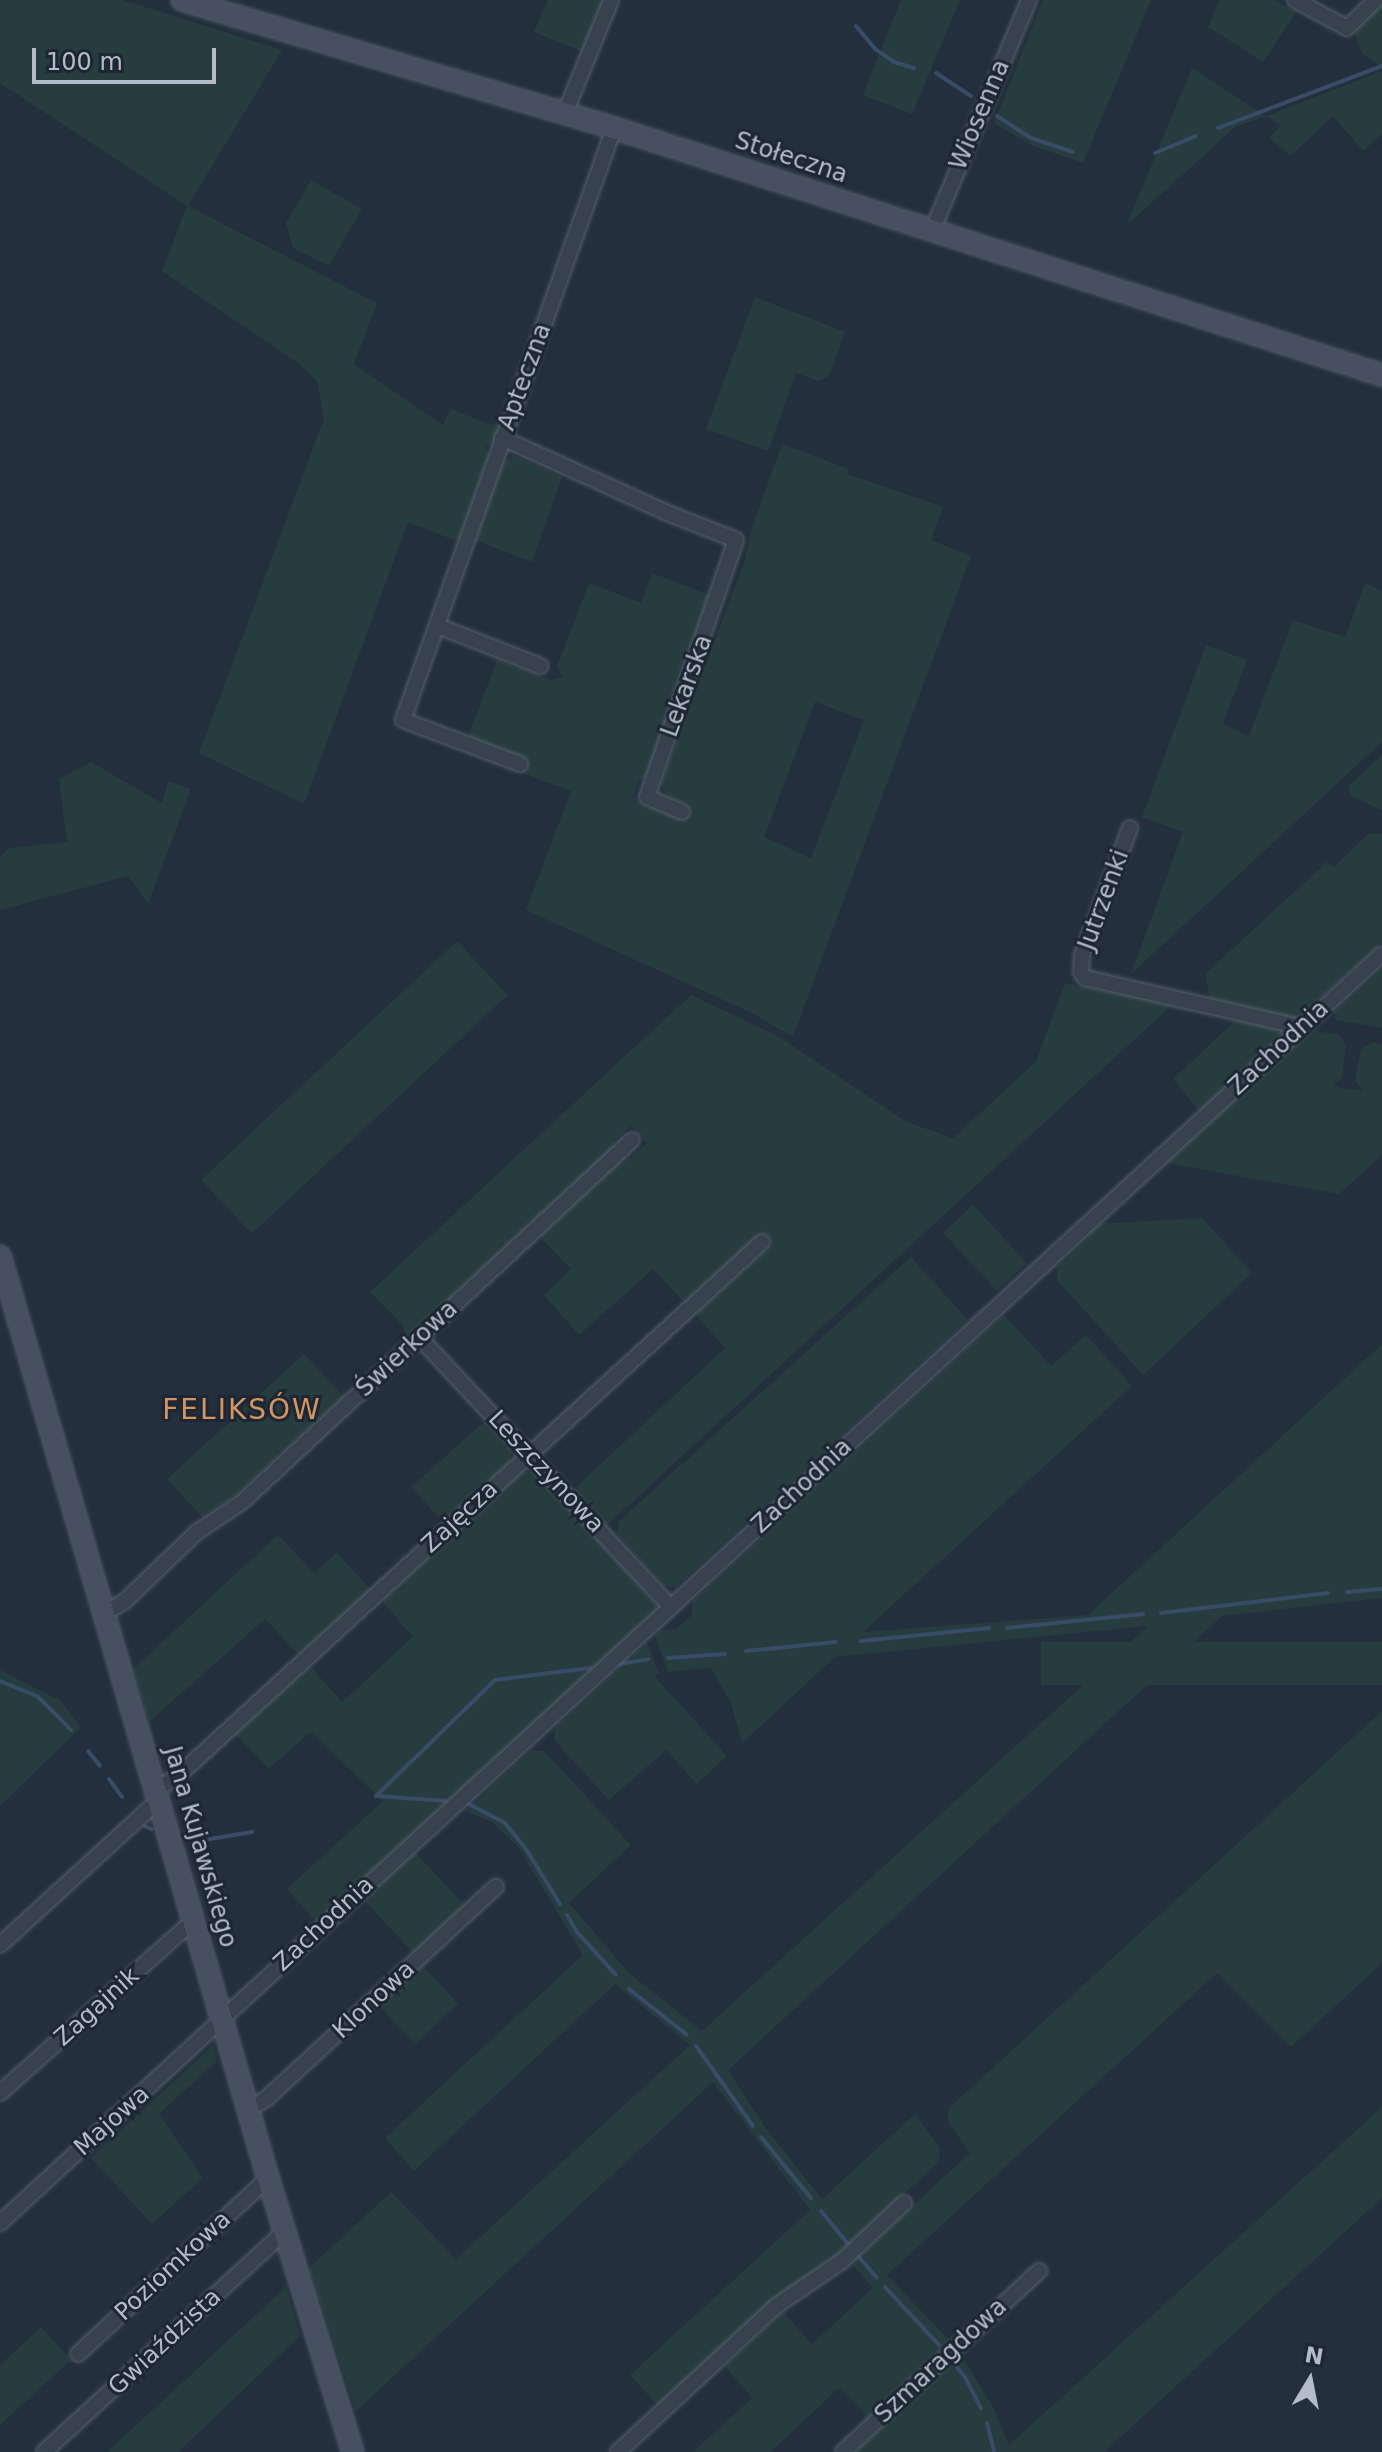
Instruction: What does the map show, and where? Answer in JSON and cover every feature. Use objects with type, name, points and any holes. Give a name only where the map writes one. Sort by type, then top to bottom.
[{"type":"main road","name":"Stołeczna","points":[[182,0],[614,128],[1382,375]]},
{"type":"main road","name":"Jana Kujawskiego","points":[[0,1256],[3,1283],[105,1613],[268,2178],[353,2452]]},
{"type":"street","points":[[565,113],[611,0]]},
{"type":"street","name":"Wiosenna","points":[[932,231],[1029,0]]},
{"type":"street","points":[[1297,0],[1347,28],[1376,0]]},
{"type":"street","name":"Apteczna","points":[[520,764],[403,720],[614,128]]},
{"type":"street","name":"Lekarska","points":[[502,438],[665,512],[736,540],[647,797],[682,812]]},
{"type":"street","points":[[438,626],[540,666]]},
{"type":"street","name":"Jutrzenki","points":[[1130,828],[1082,955],[1081,972],[1085,978],[1301,1027]]},
{"type":"street","name":"Zachodnia","points":[[222,2019],[1382,954]]},
{"type":"street","name":"Świerkowa","points":[[105,1613],[125,1601],[197,1532],[242,1502],[632,1140]]},
{"type":"street","name":"Zajęcza","points":[[0,1945],[179,1775],[762,1242]]},
{"type":"street","name":"Leszczynowa","points":[[419,1337],[671,1607]]},
{"type":"street","name":"Klonowa","points":[[249,2109],[266,2099],[496,1887]]},
{"type":"street","name":"Zagajnik","points":[[0,2093],[194,1920]]},
{"type":"street","name":"Majowa","points":[[0,2223],[222,2019]]},
{"type":"street","name":"Poziomkowa","points":[[78,2354],[268,2178]]},
{"type":"street","points":[[618,2452],[776,2306],[842,2261],[904,2203]]},
{"type":"street","name":"Gwiaździsta","points":[[44,2452],[284,2232]]},
{"type":"street","name":"Szmaragdowa","points":[[843,2452],[1039,2271]]},
{"type":"green space","points":[[0,0],[123,0],[282,50],[188,206],[377,303],[354,364],[443,425],[451,409],[491,425],[503,420],[493,447],[485,445],[489,455],[459,542],[408,522],[304,804],[199,753],[324,419],[317,381],[298,363],[162,271],[187,206],[0,83]]},
{"type":"green space","points":[[548,0],[605,0],[584,52],[534,32]]},
{"type":"green space","points":[[901,0],[960,0],[912,114],[863,95]]},
{"type":"green space","points":[[1043,0],[1151,0],[1083,163],[1031,145],[994,123]]},
{"type":"green space","points":[[1219,0],[1274,0],[1296,12],[1263,62],[1208,27]]},
{"type":"green space","points":[[1382,1],[1382,68],[1362,53],[1352,28]]},
{"type":"green space","points":[[1192,68],[1266,116],[1235,127],[1126,226]]},
{"type":"green space","points":[[1382,71],[1382,134],[1363,151],[1333,116],[1290,156],[1269,137],[1281,126],[1266,116]]},
{"type":"green space","points":[[311,180],[362,209],[329,266],[293,248],[286,223]]},
{"type":"green space","points":[[755,297],[845,332],[829,376],[818,381],[796,373],[768,451],[706,429]]},
{"type":"green space","points":[[782,444],[849,469],[848,474],[943,507],[931,540],[971,556],[793,1037],[754,1014],[526,910],[571,791],[519,772],[529,767],[523,757],[468,737],[497,660],[552,680],[563,677],[557,667],[589,583],[641,603],[652,573],[715,597],[648,777],[639,780],[633,797],[681,819],[687,805],[667,796],[661,783],[745,560],[750,533]],"holes":[[[815,702],[864,720],[811,858],[764,837]]]},
{"type":"green space","points":[[514,455],[562,477],[532,562],[475,540],[502,462]]},
{"type":"green space","points":[[1365,583],[1382,591],[1382,742],[1131,974],[1183,832],[1142,817],[1206,645],[1247,660],[1223,724],[1249,736],[1293,620],[1345,637]]},
{"type":"green space","points":[[1382,754],[1382,810],[1350,796],[1349,786]]},
{"type":"green space","points":[[91,762],[162,803],[168,781],[191,789],[148,904],[128,876],[0,910],[0,857],[9,848],[67,842],[59,779]]},
{"type":"green space","points":[[1368,834],[1382,834],[1382,943],[1295,1020],[1209,1000],[1206,973],[1327,862],[1334,867]]},
{"type":"green space","points":[[457,941],[507,995],[251,1234],[201,1180]]},
{"type":"green space","points":[[1382,968],[1382,1028],[1336,1020],[1334,1012]]},
{"type":"green space","points":[[1065,983],[1173,1004],[607,1525],[574,1489],[725,1348],[695,1314],[772,1245],[764,1233],[685,1303],[653,1269],[579,1335],[544,1295],[571,1269],[540,1237],[623,1157],[630,1158],[647,1143],[631,1126],[615,1140],[614,1147],[403,1341],[404,1327],[370,1292],[691,995],[778,1036],[907,1122],[953,1138],[1036,1062]]},
{"type":"green space","points":[[1239,1017],[1286,1028],[1287,1036],[1202,1115],[1173,1079]]},
{"type":"green space","points":[[1304,1029],[1339,1035],[1346,1045],[1342,1078],[1333,1086],[1363,1091],[1355,1081],[1361,1049],[1373,1042],[1382,1044],[1382,1155],[1339,1194],[1160,1162]]},
{"type":"green space","points":[[973,1205],[1027,1263],[997,1291],[943,1233]]},
{"type":"green space","points":[[1202,1218],[1252,1273],[1143,1375],[1057,1280],[1057,1267],[1089,1237],[1092,1224]]},
{"type":"green space","points":[[911,1257],[968,1320],[676,1587],[664,1586],[617,1534],[618,1522]]},
{"type":"green space","points":[[1004,1315],[1051,1366],[1086,1335],[1132,1386],[863,1632],[1088,1615],[1382,1344],[1382,1598],[1222,1616],[728,2070],[764,2126],[822,2199],[915,2114],[940,2148],[939,2162],[842,2251],[773,2301],[659,2407],[630,2375],[810,2210],[713,2082],[356,2411],[309,2268],[391,2192],[456,2259],[690,2045],[615,1984],[414,2171],[385,2138],[583,1955],[518,1847],[492,1822],[465,1811],[531,1750],[544,1751],[631,1845],[569,1903],[629,1973],[702,2031],[1148,1626],[835,1657],[742,1743],[731,1703],[711,1668],[668,1672],[655,1636],[662,1629],[675,1630],[692,1615],[692,1602]]},
{"type":"green space","points":[[304,1354],[344,1396],[239,1492],[202,1517],[167,1479]]},
{"type":"green space","points":[[486,1420],[512,1448],[511,1461],[444,1523],[411,1487]]},
{"type":"green space","points":[[521,1472],[535,1472],[655,1603],[659,1613],[319,1925],[287,1889],[383,1801],[311,1732],[269,1768],[235,1734],[310,1666],[342,1702],[413,1637],[382,1601]]},
{"type":"green space","points":[[278,1535],[314,1573],[337,1553],[371,1590],[299,1655],[265,1619],[149,1722],[133,1669]]},
{"type":"green space","points":[[1041,1642],[1382,1642],[1382,1685],[1041,1685]]},
{"type":"green space","points":[[647,1643],[659,1673],[655,1677],[727,1756],[697,1784],[666,1750],[609,1800],[555,1741],[555,1728]]},
{"type":"green space","points":[[0,1670],[61,1701],[81,1727],[0,1806]]},
{"type":"green space","points":[[1382,1711],[1382,1963],[1291,2047],[1217,1973],[887,2275],[952,2343],[864,2423],[865,2413],[839,2388],[770,2452],[693,2452],[752,2398],[725,2366],[783,2312],[812,2344],[873,2288],[851,2263],[970,2153],[948,2122],[948,2109]]},
{"type":"green space","points":[[413,1850],[465,1906],[414,1953],[362,1898]]},
{"type":"green space","points":[[422,1965],[458,2004],[415,2044],[379,2005]]},
{"type":"green space","points":[[213,2045],[217,2061],[159,2114],[203,2178],[152,2224],[91,2158]]},
{"type":"green space","points":[[1382,2107],[1382,2198],[1104,2452],[854,2452],[961,2355],[993,2407],[1009,2445]]},
{"type":"green space","points":[[286,2287],[300,2336],[178,2452],[107,2452]]},
{"type":"green space","points":[[41,2327],[71,2360],[0,2425],[0,2365]]},
{"type":"waterway","points":[[856,26],[875,49],[894,62],[914,68]]},
{"type":"waterway","points":[[1218,128],[1382,66]]},
{"type":"waterway","points":[[936,73],[971,96]]},
{"type":"waterway","points":[[997,116],[1031,138],[1073,152]]},
{"type":"waterway","points":[[1155,153],[1196,136]]},
{"type":"waterway","points":[[1347,1592],[1382,1589]]},
{"type":"waterway","points":[[1161,1613],[1328,1593]]},
{"type":"waterway","points":[[1007,1628],[1143,1614]]},
{"type":"waterway","points":[[861,1641],[989,1628]]},
{"type":"waterway","points":[[746,1651],[836,1642]]},
{"type":"waterway","points":[[668,1658],[725,1654]]},
{"type":"waterway","points":[[615,1665],[648,1659]]},
{"type":"waterway","points":[[376,1796],[495,1680],[590,1668]]},
{"type":"waterway","points":[[0,1681],[37,1696],[71,1730]]},
{"type":"waterway","points":[[88,1751],[100,1766]]},
{"type":"waterway","points":[[109,1779],[122,1797]]},
{"type":"waterway","points":[[376,1796],[446,1801]]},
{"type":"waterway","points":[[467,1803],[505,1823],[526,1849],[560,1904]]},
{"type":"waterway","points":[[145,1826],[151,1829]]},
{"type":"waterway","points":[[204,1840],[252,1832]]},
{"type":"waterway","points":[[185,1838],[191,1839]]},
{"type":"waterway","points":[[567,1915],[577,1932],[616,1975]]},
{"type":"waterway","points":[[629,1989],[686,2034]]},
{"type":"waterway","points":[[696,2046],[753,2126]]},
{"type":"waterway","points":[[761,2137],[811,2198]]},
{"type":"waterway","points":[[821,2211],[848,2244]]},
{"type":"waterway","points":[[858,2256],[876,2277]]},
{"type":"waterway","points":[[885,2287],[939,2345]]},
{"type":"waterway","points":[[949,2358],[965,2377],[981,2408]]},
{"type":"waterway","points":[[987,2423],[994,2452]]},
{"type":"district","name":"FELIKSÓW","points":[[242,1410]]}]
